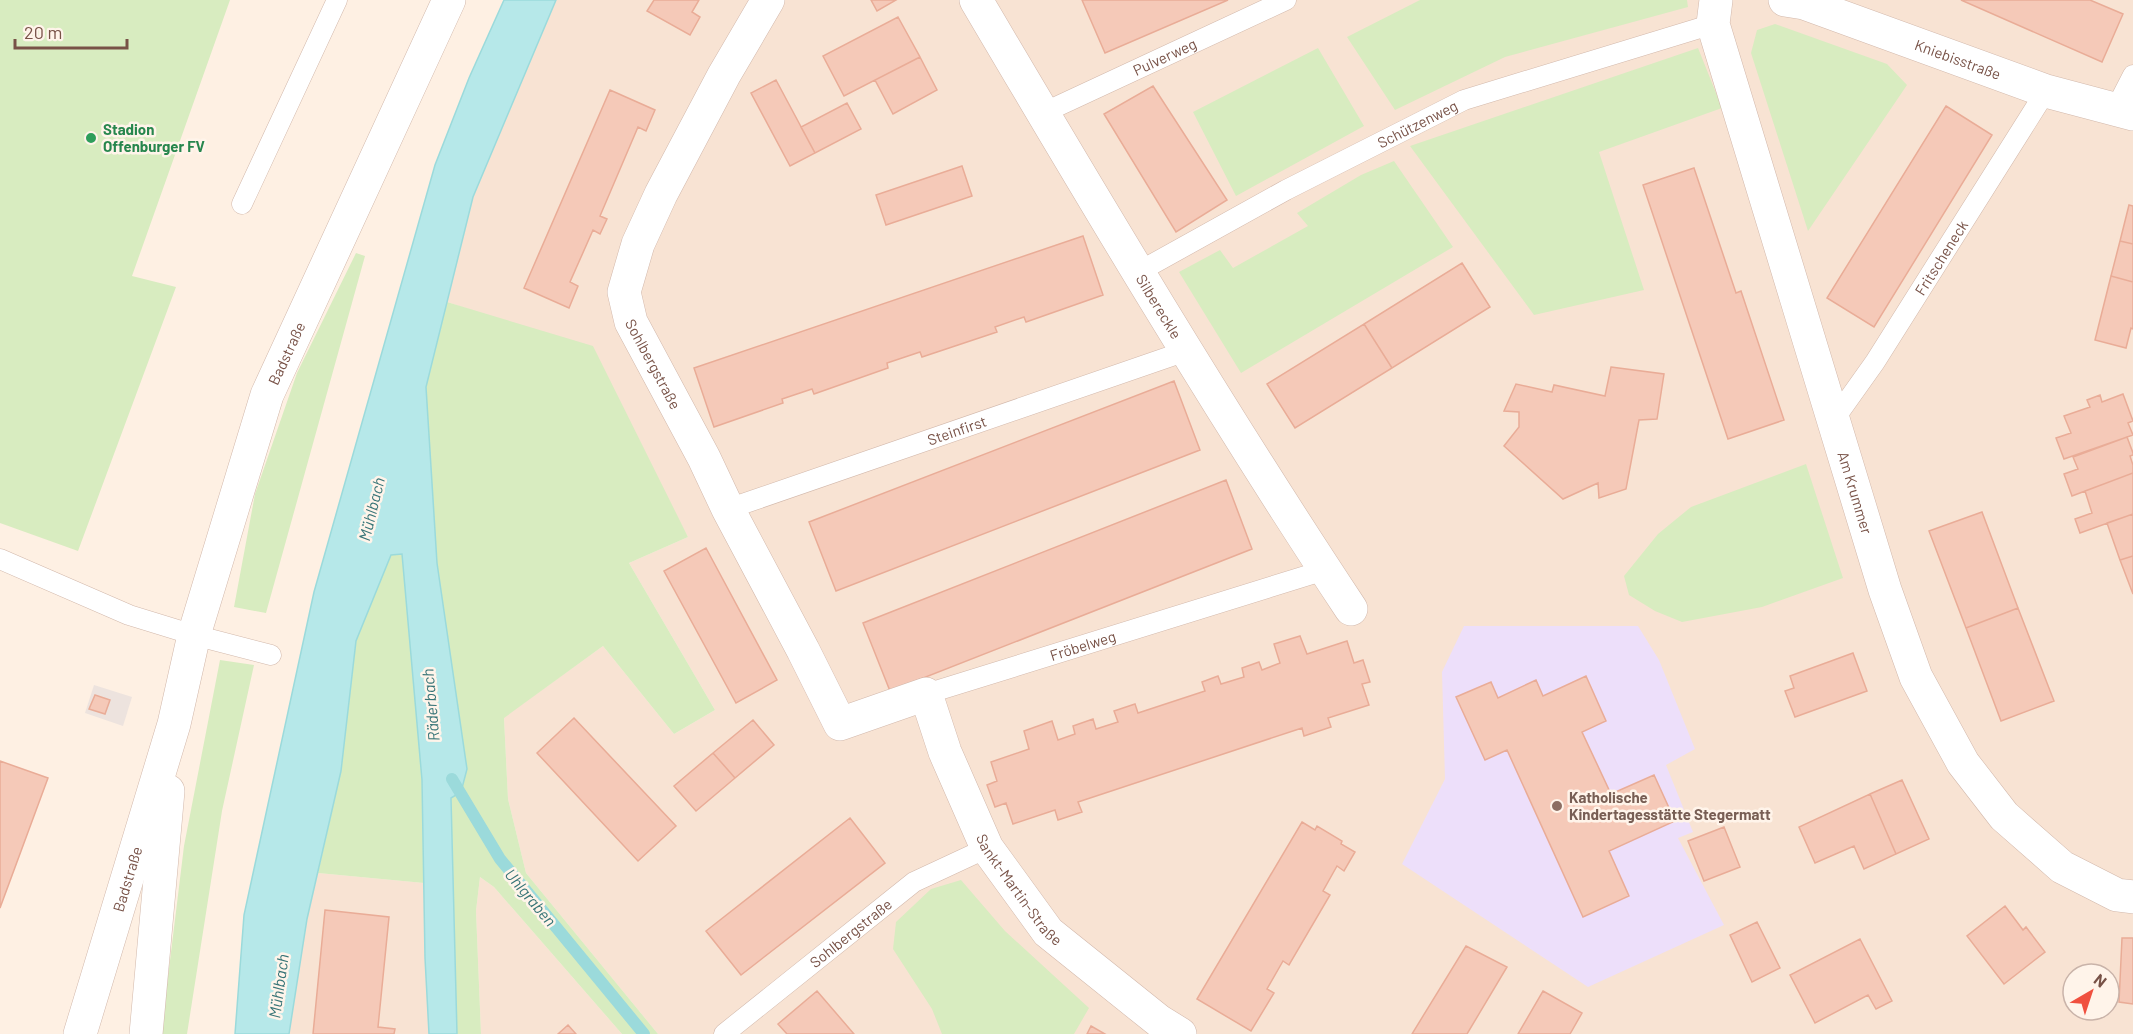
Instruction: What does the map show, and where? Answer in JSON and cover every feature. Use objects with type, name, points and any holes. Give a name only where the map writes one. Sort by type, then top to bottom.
[{"type":"street","name":"Badstraße","points":[[80,1034],[174,724],[194,635],[267,395],[449,0]]},
{"type":"street","name":"Sohlbergstraße","points":[[768,0],[724,75],[662,194],[638,244],[624,292],[631,322],[704,458],[728,509],[840,724]]},
{"type":"street","name":"Silbereckle","points":[[976,0],[1186,351],[1351,609]]},
{"type":"street","name":"Kniebisstraße","points":[[1785,0],[1804,3],[2046,91],[2125,111]]},
{"type":"street","name":"Am Krummer","points":[[1714,12],[1833,421],[1885,590],[1916,677],[1963,763],[2004,816],[2061,867],[2117,895],[2133,897]]},
{"type":"street","name":"Fröbelweg","points":[[840,724],[926,694]]},
{"type":"street","name":"Sankt-Martin-Straße","points":[[926,694],[945,752],[987,848],[1048,932],[1159,1021],[1180,1034]]},
{"type":"street","name":"Badstraße","points":[[146,1034],[174,724]]},
{"type":"lane","points":[[242,204],[337,0]]},
{"type":"lane","name":"Pulverweg","points":[[1043,113],[1286,0]]},
{"type":"lane","name":"Schützenweg","points":[[1140,271],[1287,190],[1464,100],[1714,12]]},
{"type":"lane","points":[[2125,111],[2133,75]]},
{"type":"lane","name":"Fritscheneck","points":[[1833,421],[1875,362],[2046,91]]},
{"type":"lane","name":"Steinfirst","points":[[728,509],[1186,351]]},
{"type":"lane","points":[[0,559],[129,615],[270,655]]},
{"type":"lane","name":"Fröbelweg","points":[[926,694],[1325,570]]},
{"type":"lane","name":"Sohlbergstraße","points":[[724,1034],[914,882],[987,848]]},
{"type":"shaded area","points":[[556,0],[2133,0],[2133,1034],[658,1034],[526,873],[508,799],[504,717],[603,646],[674,734],[715,710],[629,563],[688,537],[673,509],[498,319],[447,302],[473,197]]},
{"type":"shaded area","name":"Katholische Kindertagesstätte Stegermatt","points":[[1464,626],[1638,626],[1659,660],[1695,749],[1666,765],[1693,832],[1678,838],[1724,925],[1588,987],[1402,864],[1445,779],[1442,672]]},
{"type":"shaded area","points":[[94,685],[132,697],[123,726],[85,713]]},
{"type":"shaded area","points":[[318,873],[424,883],[429,1034],[289,1034],[307,919]]},
{"type":"shaded area","points":[[480,877],[494,887],[622,1034],[481,1034],[476,911]]},
{"type":"green space","name":"Stadion Offenburger FV","points":[[0,0],[230,0],[132,276],[176,287],[78,551],[0,523]]},
{"type":"green space","points":[[1420,0],[1687,0],[1688,7],[1505,57],[1395,110],[1347,37]]},
{"type":"green space","points":[[1775,24],[1887,64],[1907,85],[1808,231],[1751,53],[1757,30]]},
{"type":"green space","points":[[1318,48],[1364,126],[1236,196],[1193,112]]},
{"type":"green space","points":[[1698,48],[1722,108],[1599,152],[1644,290],[1534,315],[1410,146]]},
{"type":"green space","points":[[1394,161],[1453,247],[1241,373],[1179,272],[1220,250],[1233,268],[1308,226],[1297,213],[1361,175]]},
{"type":"green space","points":[[356,253],[365,256],[266,613],[234,607],[255,494],[297,373]]},
{"type":"green space","points":[[447,302],[593,346],[688,537],[629,563],[715,710],[674,734],[603,646],[504,718],[508,799],[526,873],[658,1034],[622,1034],[494,887],[480,877],[476,911],[481,1034],[457,1034],[451,797],[426,387]]},
{"type":"green space","points":[[1806,464],[1843,578],[1762,607],[1682,622],[1655,611],[1629,595],[1624,576],[1658,534],[1691,507]]},
{"type":"green space","points":[[391,554],[403,554],[422,780],[424,883],[318,873],[341,771],[356,641]]},
{"type":"green space","points":[[220,660],[254,665],[222,811],[187,1034],[161,1034],[184,846]]},
{"type":"green space","points":[[961,880],[1005,931],[1089,1008],[1074,1034],[942,1034],[932,1009],[893,949],[896,922],[931,889]]},
{"type":"water","points":[[504,0],[556,0],[473,197],[426,387],[437,563],[467,769],[461,792],[451,798],[457,1034],[429,1034],[425,958],[422,780],[402,554],[391,555],[356,641],[341,771],[307,919],[289,1034],[235,1034],[244,915],[314,592],[435,165],[469,78]]},
{"type":"building","points":[[654,0],[699,0],[692,12],[700,17],[690,35],[647,11]]},
{"type":"building","points":[[871,0],[896,0],[877,11]]},
{"type":"building","points":[[1082,0],[1228,0],[1105,53]]},
{"type":"building","points":[[1961,0],[2090,0],[2123,14],[2102,62]]},
{"type":"building","points":[[898,17],[920,57],[844,96],[823,56]]},
{"type":"building","points":[[920,57],[937,90],[893,114],[875,80]]},
{"type":"building","points":[[776,80],[815,153],[790,166],[751,93]]},
{"type":"building","points":[[1153,86],[1227,200],[1176,232],[1104,114]]},
{"type":"building","points":[[610,90],[655,110],[646,131],[638,127],[600,216],[607,219],[600,234],[593,230],[570,282],[578,286],[569,308],[524,288]]},
{"type":"building","points":[[847,103],[861,129],[815,153],[801,127]]},
{"type":"building","points":[[1946,106],[1992,135],[1874,327],[1827,298]]},
{"type":"building","points":[[962,166],[972,196],[886,225],[876,195]]},
{"type":"building","points":[[1694,168],[1736,293],[1741,291],[1784,420],[1728,439],[1643,185]]},
{"type":"building","points":[[2129,205],[2133,206],[2133,244],[2120,241]]},
{"type":"building","points":[[1083,236],[1103,295],[1026,322],[1024,317],[995,327],[997,332],[922,357],[920,352],[887,363],[888,368],[814,394],[812,389],[782,399],[783,403],[714,427],[694,368]]},
{"type":"building","points":[[2120,241],[2133,244],[2133,282],[2111,276]]},
{"type":"building","points":[[1462,263],[1490,307],[1392,368],[1364,324]]},
{"type":"building","points":[[2111,276],[2133,282],[2133,329],[2131,328],[2126,348],[2095,340]]},
{"type":"building","points":[[1364,324],[1392,368],[1295,428],[1267,384]]},
{"type":"building","points":[[1611,367],[1664,374],[1657,419],[1639,420],[1626,489],[1599,498],[1598,483],[1563,499],[1504,446],[1519,427],[1519,412],[1504,411],[1516,384],[1552,392],[1554,385],[1605,396]]},
{"type":"building","points":[[1174,381],[1200,450],[836,591],[809,522]]},
{"type":"building","points":[[2123,394],[2133,421],[2128,423],[2133,435],[2064,459],[2056,438],[2071,433],[2064,416],[2090,407],[2087,400],[2100,395],[2102,402]]},
{"type":"building","points":[[2127,437],[2133,453],[2130,456],[2133,473],[2072,496],[2064,474],[2078,469],[2073,457]]},
{"type":"building","points":[[2133,473],[2133,514],[2080,533],[2075,519],[2092,513],[2085,491]]},
{"type":"building","points":[[1226,480],[1252,549],[890,691],[863,623]]},
{"type":"building","points":[[1982,512],[2018,608],[1966,628],[1929,531]]},
{"type":"building","points":[[2133,514],[2133,556],[2120,560],[2107,523]]},
{"type":"building","points":[[706,548],[777,680],[736,703],[664,571]]},
{"type":"building","points":[[2133,556],[2133,594],[2120,560]]},
{"type":"building","points":[[2018,608],[2054,701],[2001,721],[1966,628]]},
{"type":"building","points":[[1300,636],[1307,654],[1347,641],[1354,663],[1363,660],[1370,682],[1362,684],[1369,705],[1328,718],[1331,727],[1304,736],[1302,728],[1078,802],[1082,812],[1058,820],[1055,810],[1013,824],[1006,803],[995,807],[987,785],[997,781],[991,762],[1029,749],[1024,731],[1052,721],[1058,740],[1075,734],[1073,726],[1093,719],[1096,729],[1118,722],[1114,711],[1135,704],[1138,713],[1205,691],[1202,682],[1218,676],[1221,684],[1244,677],[1242,668],[1259,662],[1262,670],[1280,663],[1274,644]]},
{"type":"building","points":[[1853,653],[1867,691],[1795,717],[1785,691],[1794,688],[1790,676]]},
{"type":"building","points":[[1586,676],[1606,721],[1582,732],[1611,794],[1654,775],[1675,821],[1609,851],[1629,896],[1583,917],[1507,750],[1485,760],[1456,697],[1491,682],[1498,698],[1536,680],[1543,696]]},
{"type":"building","points":[[95,695],[110,700],[105,714],[89,709]]},
{"type":"building","points":[[574,718],[676,826],[638,861],[537,753]]},
{"type":"building","points":[[753,720],[774,745],[735,778],[713,753]]},
{"type":"building","points":[[713,753],[735,778],[696,811],[674,786]]},
{"type":"building","points":[[0,761],[48,778],[0,908]]},
{"type":"building","points":[[1902,780],[1929,839],[1896,854],[1870,794]]},
{"type":"building","points":[[1870,794],[1896,854],[1864,869],[1854,846],[1815,863],[1799,827]]},
{"type":"building","points":[[850,818],[885,863],[741,975],[706,931]]},
{"type":"building","points":[[1302,822],[1315,830],[1317,826],[1355,852],[1344,871],[1337,866],[1323,891],[1330,895],[1289,965],[1283,961],[1267,989],[1274,993],[1251,1031],[1197,999]]},
{"type":"building","points":[[1724,827],[1740,867],[1704,881],[1688,841]]},
{"type":"building","points":[[2005,906],[2023,930],[2026,927],[2045,952],[2004,984],[1967,936]]},
{"type":"building","points":[[325,910],[389,917],[378,1027],[395,1029],[394,1034],[313,1034]]},
{"type":"building","points":[[1757,922],[1780,968],[1752,982],[1730,935]]},
{"type":"building","points":[[2122,938],[2133,938],[2133,1004],[2121,1002]]},
{"type":"building","points":[[1860,939],[1892,1001],[1876,1009],[1868,995],[1815,1023],[1790,975]]},
{"type":"building","points":[[1466,946],[1507,967],[1467,1034],[1412,1034]]},
{"type":"building","points":[[817,991],[854,1034],[787,1034],[778,1024]]},
{"type":"building","points":[[1543,991],[1582,1013],[1570,1034],[1518,1034]]},
{"type":"building","points":[[568,1025],[576,1034],[558,1034]]},
{"type":"building","points":[[1091,1026],[1105,1034],[1087,1034]]},
{"type":"waterway","name":"Uhlgraben","points":[[452,779],[500,859],[644,1034]]},
{"type":"place","name":"Stadion Offenburger FV","points":[[91,138]]},
{"type":"place","name":"Katholische Kindertagesstätte Stegermatt","points":[[1557,806]]},
{"type":"water label","name":"Mühlbach","points":[[371,509]]},
{"type":"water label","name":"Räderbach","points":[[430,705]]},
{"type":"water label","name":"Mühlbach","points":[[278,986]]}]
